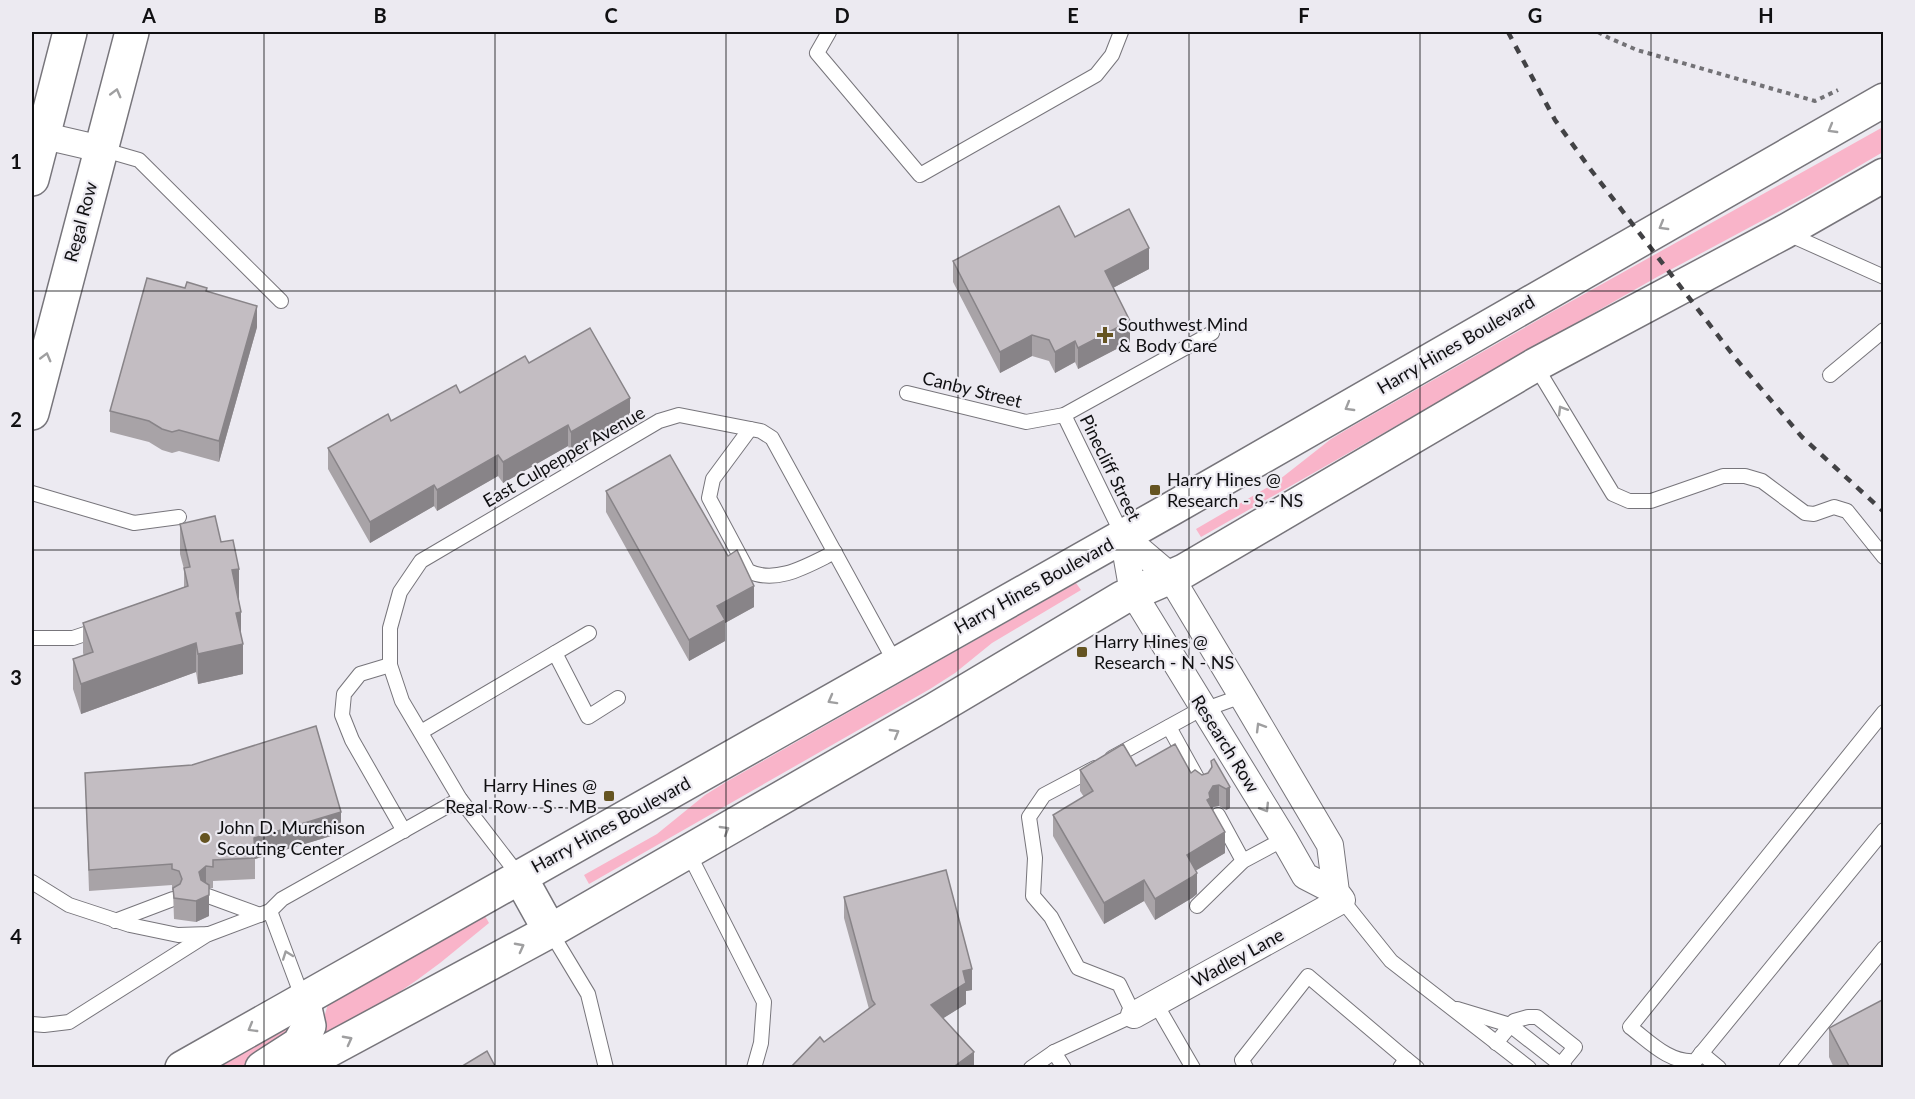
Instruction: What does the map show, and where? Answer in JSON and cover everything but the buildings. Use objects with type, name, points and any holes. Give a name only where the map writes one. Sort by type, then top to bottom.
[{"type":"main road","points":[[32,178],[37,134],[70,32]]},
{"type":"main road","name":"Regal Row","points":[[32,413],[132,32]]},
{"type":"main road","name":"Harry Hines Boulevard","points":[[182,1068],[1123,536],[1884,100]]},
{"type":"main road","points":[[296,1068],[550,931],[1133,593],[1184,571],[1535,365],[1784,232],[1884,175]]},
{"type":"main road","points":[[520,876],[550,931]]},
{"type":"main road","points":[[262,1068],[299,1044],[309,1026],[303,999]]},
{"type":"street","points":[[37,134],[101,149]]},
{"type":"street","name":"Research Row","points":[[1123,536],[1170,576],[1330,845],[1339,896]]},
{"type":"street","name":"Research Row","points":[[1123,536],[1133,593],[1305,876],[1339,896]]},
{"type":"street","name":"Wadley Lane","points":[[1145,1009],[1339,896]]},
{"type":"lane","points":[[829,32],[817,53],[921,175],[1096,75],[1112,55],[1120,32]]},
{"type":"lane","points":[[101,149],[139,160],[281,301]]},
{"type":"lane","points":[[1784,232],[1884,277]]},
{"type":"lane","points":[[1830,375],[1884,330]]},
{"type":"lane","name":"Canby Street","points":[[908,393],[1026,422],[1064,415],[1212,333]]},
{"type":"lane","points":[[1535,365],[1613,494],[1629,501],[1651,501],[1723,476],[1744,476],[1762,481],[1805,513],[1814,514],[1834,507],[1846,511],[1884,557]]},
{"type":"lane","name":"East Culpepper Avenue","points":[[520,876],[460,799],[402,701],[390,665],[390,628],[400,592],[421,561],[659,421],[679,415],[761,431],[772,438],[896,664]]},
{"type":"lane","name":"Pinecliff Street","points":[[1064,415],[1123,536]]},
{"type":"lane","points":[[750,429],[713,479],[709,498],[748,571],[759,576],[786,575],[835,552]]},
{"type":"lane","points":[[32,494],[134,523],[179,517]]},
{"type":"lane","points":[[32,638],[73,638],[114,625]]},
{"type":"lane","points":[[421,732],[589,633]]},
{"type":"lane","points":[[555,653],[588,717],[618,698]]},
{"type":"lane","points":[[390,665],[360,674],[344,694],[342,715],[352,740],[404,831]]},
{"type":"lane","points":[[1193,1068],[1145,1009],[1119,984],[1078,968],[1051,917],[1033,896],[1035,858],[1029,817],[1044,795],[1169,727],[1204,710],[1242,696]]},
{"type":"lane","points":[[1884,712],[1630,1027],[1671,1058],[1695,1061],[1884,830]]},
{"type":"lane","points":[[1169,727],[1203,787]]},
{"type":"lane","points":[[32,1024],[69,1022],[209,934],[265,913],[282,899],[460,799]]},
{"type":"lane","points":[[1218,815],[1244,861]]},
{"type":"lane","points":[[1197,906],[1244,861],[1284,838]]},
{"type":"lane","points":[[688,851],[764,1002],[761,1043],[754,1068]]},
{"type":"lane","points":[[32,882],[69,905],[115,921],[178,935],[209,934]]},
{"type":"lane","points":[[208,896],[265,913],[303,999]]},
{"type":"lane","name":"Research Row","points":[[1339,896],[1391,961],[1529,1068]]},
{"type":"lane","points":[[115,921],[172,899]]},
{"type":"lane","points":[[550,931],[588,994],[606,1067]]},
{"type":"lane","points":[[1786,1068],[1884,948]]},
{"type":"lane","points":[[1246,1068],[1242,1060],[1308,976],[1408,1065]]},
{"type":"lane","name":"Research Row","points":[[1450,1006],[1510,1025],[1562,1066],[1575,1047],[1537,1017],[1528,1017],[1510,1025]]},
{"type":"lane","points":[[1031,1068],[1054,1052],[1145,1009]]},
{"type":"lane","points":[[1496,1043],[1510,1025]]},
{"type":"lane","points":[[1054,1052],[1064,1068]]},
{"type":"lane","points":[[1701,1053],[1719,1068]]},
{"type":"path","points":[[1598,32],[1637,50],[1815,101],[1838,90]]},
{"type":"shaded area","points":[[1883,127],[1883,152],[1806,197],[1657,277],[1201,537],[1196,529],[1275,483],[1331,439],[1351,427]]},
{"type":"shaded area","points":[[1076,583],[1081,590],[992,643],[955,673],[930,689],[589,884],[584,875],[657,834],[705,795],[726,782]]},
{"type":"shaded area","points":[[485,916],[489,923],[417,980],[326,1035],[322,1034],[321,1028],[328,1004]]},
{"type":"shaded area","points":[[289,1026],[293,1033],[272,1050],[242,1067],[214,1068]]},
{"type":"railway","points":[[1508,32],[1555,120],[1736,359],[1802,437],[1884,512]]},
{"type":"place","name":"Southwest Mind & Body Care","points":[[1105,335]]},
{"type":"place","name":"Harry Hines @ Research - S - NS","points":[[1155,490]]},
{"type":"place","name":"Harry Hines @ Research - N - NS","points":[[1082,652]]},
{"type":"place","name":"Harry Hines @ Regal Row - S - MB","points":[[609,796]]},
{"type":"place","name":"John D. Murchison Scouting Center","points":[[205,838]]}]
